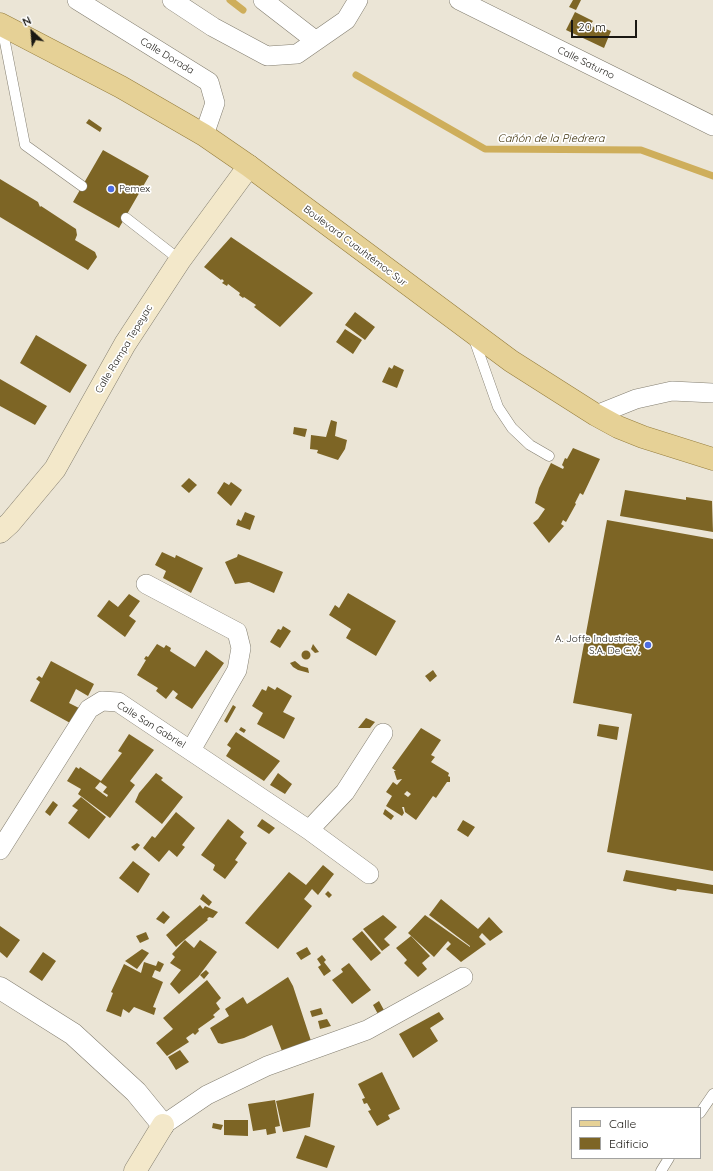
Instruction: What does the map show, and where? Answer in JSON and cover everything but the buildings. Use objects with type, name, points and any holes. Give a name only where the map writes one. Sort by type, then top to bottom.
[{"type":"main road","name":"Boulevard Cuauhtémoc Sur","points":[[1,24],[121,87],[204,135],[249,166],[511,361],[596,415],[618,427],[643,437],[713,458]]},
{"type":"main road","name":"Calle Rampa Tepeyac","points":[[0,532],[10,523],[55,469],[125,344],[180,260],[249,166]]},
{"type":"main road","points":[[135,1171],[163,1125]]},
{"type":"street","name":"Calle Dorada","points":[[77,0],[209,82],[215,103],[204,135]]},
{"type":"street","points":[[172,0],[214,27],[267,56],[297,54],[346,20],[358,0]]},
{"type":"street","points":[[263,0],[316,41]]},
{"type":"street","name":"Calle Saturno","points":[[459,0],[713,126]]},
{"type":"street","points":[[596,415],[636,399],[672,390],[713,394]]},
{"type":"street","points":[[146,584],[237,632],[240,642],[241,648],[237,670],[190,750]]},
{"type":"street","name":"Calle San Gabriel","points":[[0,850],[89,709],[102,700],[118,702],[309,830],[369,874]]},
{"type":"street","points":[[309,830],[345,792],[383,733]]},
{"type":"street","points":[[0,988],[74,1034],[136,1092],[163,1125],[207,1095],[267,1066],[368,1030],[463,977]]},
{"type":"lane","points":[[1,24],[26,145],[82,186]]},
{"type":"lane","points":[[126,218],[180,260]]},
{"type":"lane","points":[[472,333],[498,407],[512,428],[530,445],[548,456]]},
{"type":"lane","points":[[701,1112],[713,1094]]},
{"type":"lane","points":[[661,1171],[669,1159]]},
{"type":"waterway","name":"Cañón de la Piedrera","points":[[230,0],[243,10]]},
{"type":"waterway","name":"Cañón de la Piedrera","points":[[356,75],[485,149],[641,150],[713,176]]},
{"type":"place","name":"Pemex","points":[[111,189]]},
{"type":"place","name":"A. Joffe Industries, S.A. De C.V.","points":[[648,645]]}]
